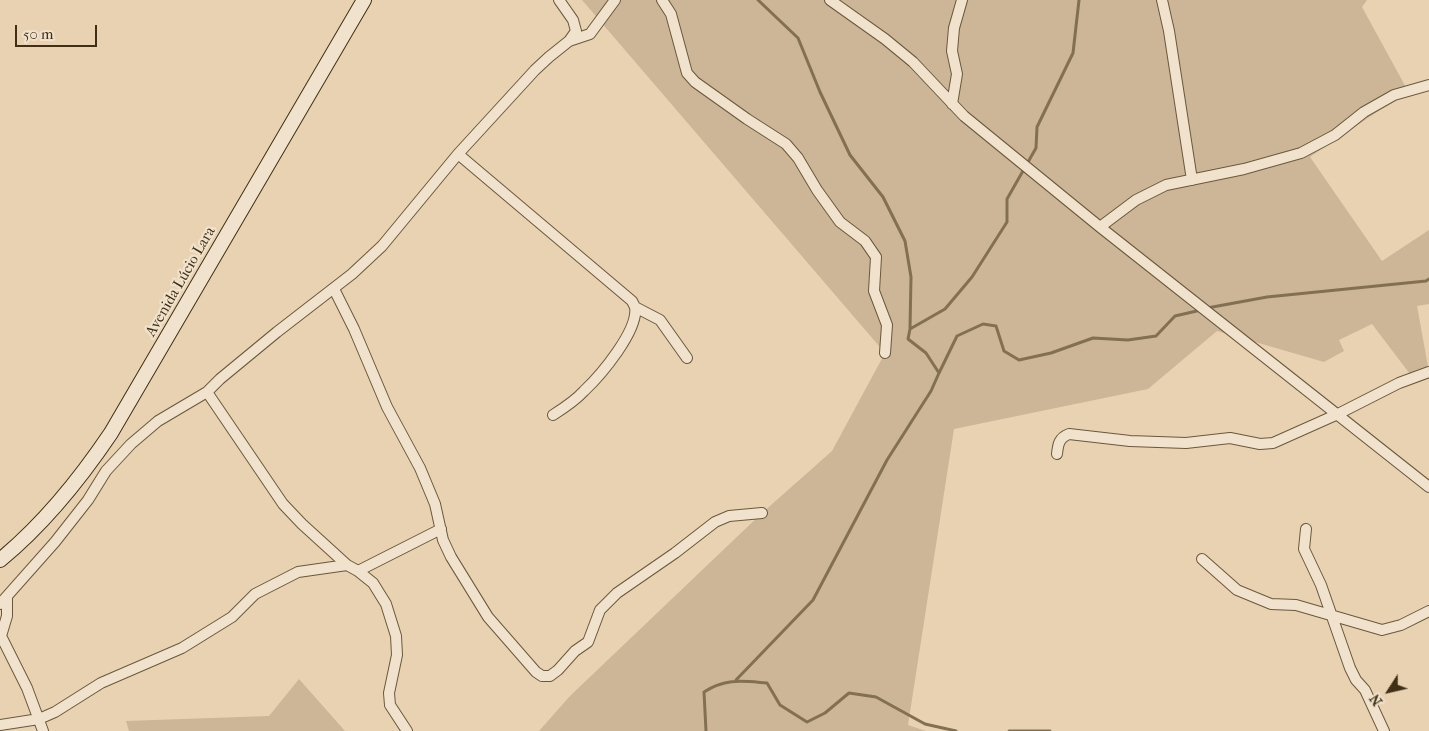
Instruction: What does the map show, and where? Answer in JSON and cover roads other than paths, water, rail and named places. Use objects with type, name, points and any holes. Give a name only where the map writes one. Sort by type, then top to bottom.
[{"type":"main road","name":"Avenida Lúcio Lara","points":[[1,557],[32,531],[63,497],[112,433],[364,0]]},
{"type":"street","points":[[43,731],[27,688],[2,636],[7,616],[3,601],[55,542],[88,500],[106,471],[131,444],[158,421],[207,392],[276,332],[334,289],[382,246],[458,154],[535,70],[568,41],[576,31],[574,20],[559,0]]},
{"type":"street","points":[[568,41],[590,34],[614,0]]},
{"type":"street","points":[[662,0],[671,14],[687,73],[695,82],[786,144],[798,158],[817,190],[840,222],[865,241],[876,257],[874,291],[887,324],[885,353]]},
{"type":"street","points":[[830,0],[885,39],[913,62],[964,116],[1100,227],[1429,487]]},
{"type":"street","points":[[952,104],[957,74],[952,51],[954,28],[962,0]]},
{"type":"street","points":[[1162,0],[1169,31],[1192,180]]},
{"type":"street","points":[[1100,227],[1136,200],[1166,185],[1244,169],[1301,153],[1335,135],[1364,112],[1394,95],[1429,85]]},
{"type":"street","points":[[458,154],[624,294],[632,301],[635,307],[636,312],[629,332],[617,353],[584,392],[553,414]]},
{"type":"street","points":[[334,289],[354,329],[387,407],[420,468],[435,504],[443,540],[451,557],[488,617],[536,672],[542,676],[550,676],[588,642],[600,610],[617,592],[661,561],[676,553],[715,522],[729,516],[762,513]]},
{"type":"street","points":[[635,307],[660,320],[687,358]]},
{"type":"street","points":[[1057,454],[1058,443],[1062,437],[1069,434],[1130,441],[1186,443],[1230,438],[1260,444],[1273,443],[1338,414],[1398,384],[1429,372]]},
{"type":"street","points":[[207,392],[283,504],[346,565],[358,571],[373,583],[386,604],[396,636],[397,655],[389,693],[390,705],[407,731]]},
{"type":"street","points":[[1306,528],[1304,549],[1321,585],[1350,668],[1356,680],[1366,690],[1384,731]]},
{"type":"street","points":[[358,571],[441,529]]},
{"type":"street","points":[[1202,559],[1237,590],[1271,604],[1296,605],[1382,630],[1401,625],[1429,611]]},
{"type":"street","points":[[0,725],[39,719],[55,712],[101,683],[182,648],[232,617],[255,594],[298,572],[346,565]]},
{"type":"waterway","points":[[758,0],[798,38],[820,92],[850,155],[883,197],[905,241],[911,277],[910,329]]},
{"type":"waterway","points":[[736,680],[813,600],[887,460],[931,391],[939,373],[926,353],[908,339],[910,329],[945,309],[972,277],[1007,222],[1007,199],[1036,148],[1037,127],[1073,53],[1079,0]]},
{"type":"waterway","points":[[1207,308],[1267,297],[1426,281],[1429,279]]},
{"type":"waterway","points":[[939,373],[957,336],[983,324],[996,326],[1004,351],[1019,360],[1051,353],[1093,338],[1128,340],[1156,336],[1175,316],[1201,310]]},
{"type":"waterway","points":[[706,731],[704,692],[720,684],[734,681],[767,683],[780,705],[807,722],[825,713],[849,693],[876,697],[925,724],[956,731]]},
{"type":"waterway","points":[[1009,731],[1050,731]]}]
